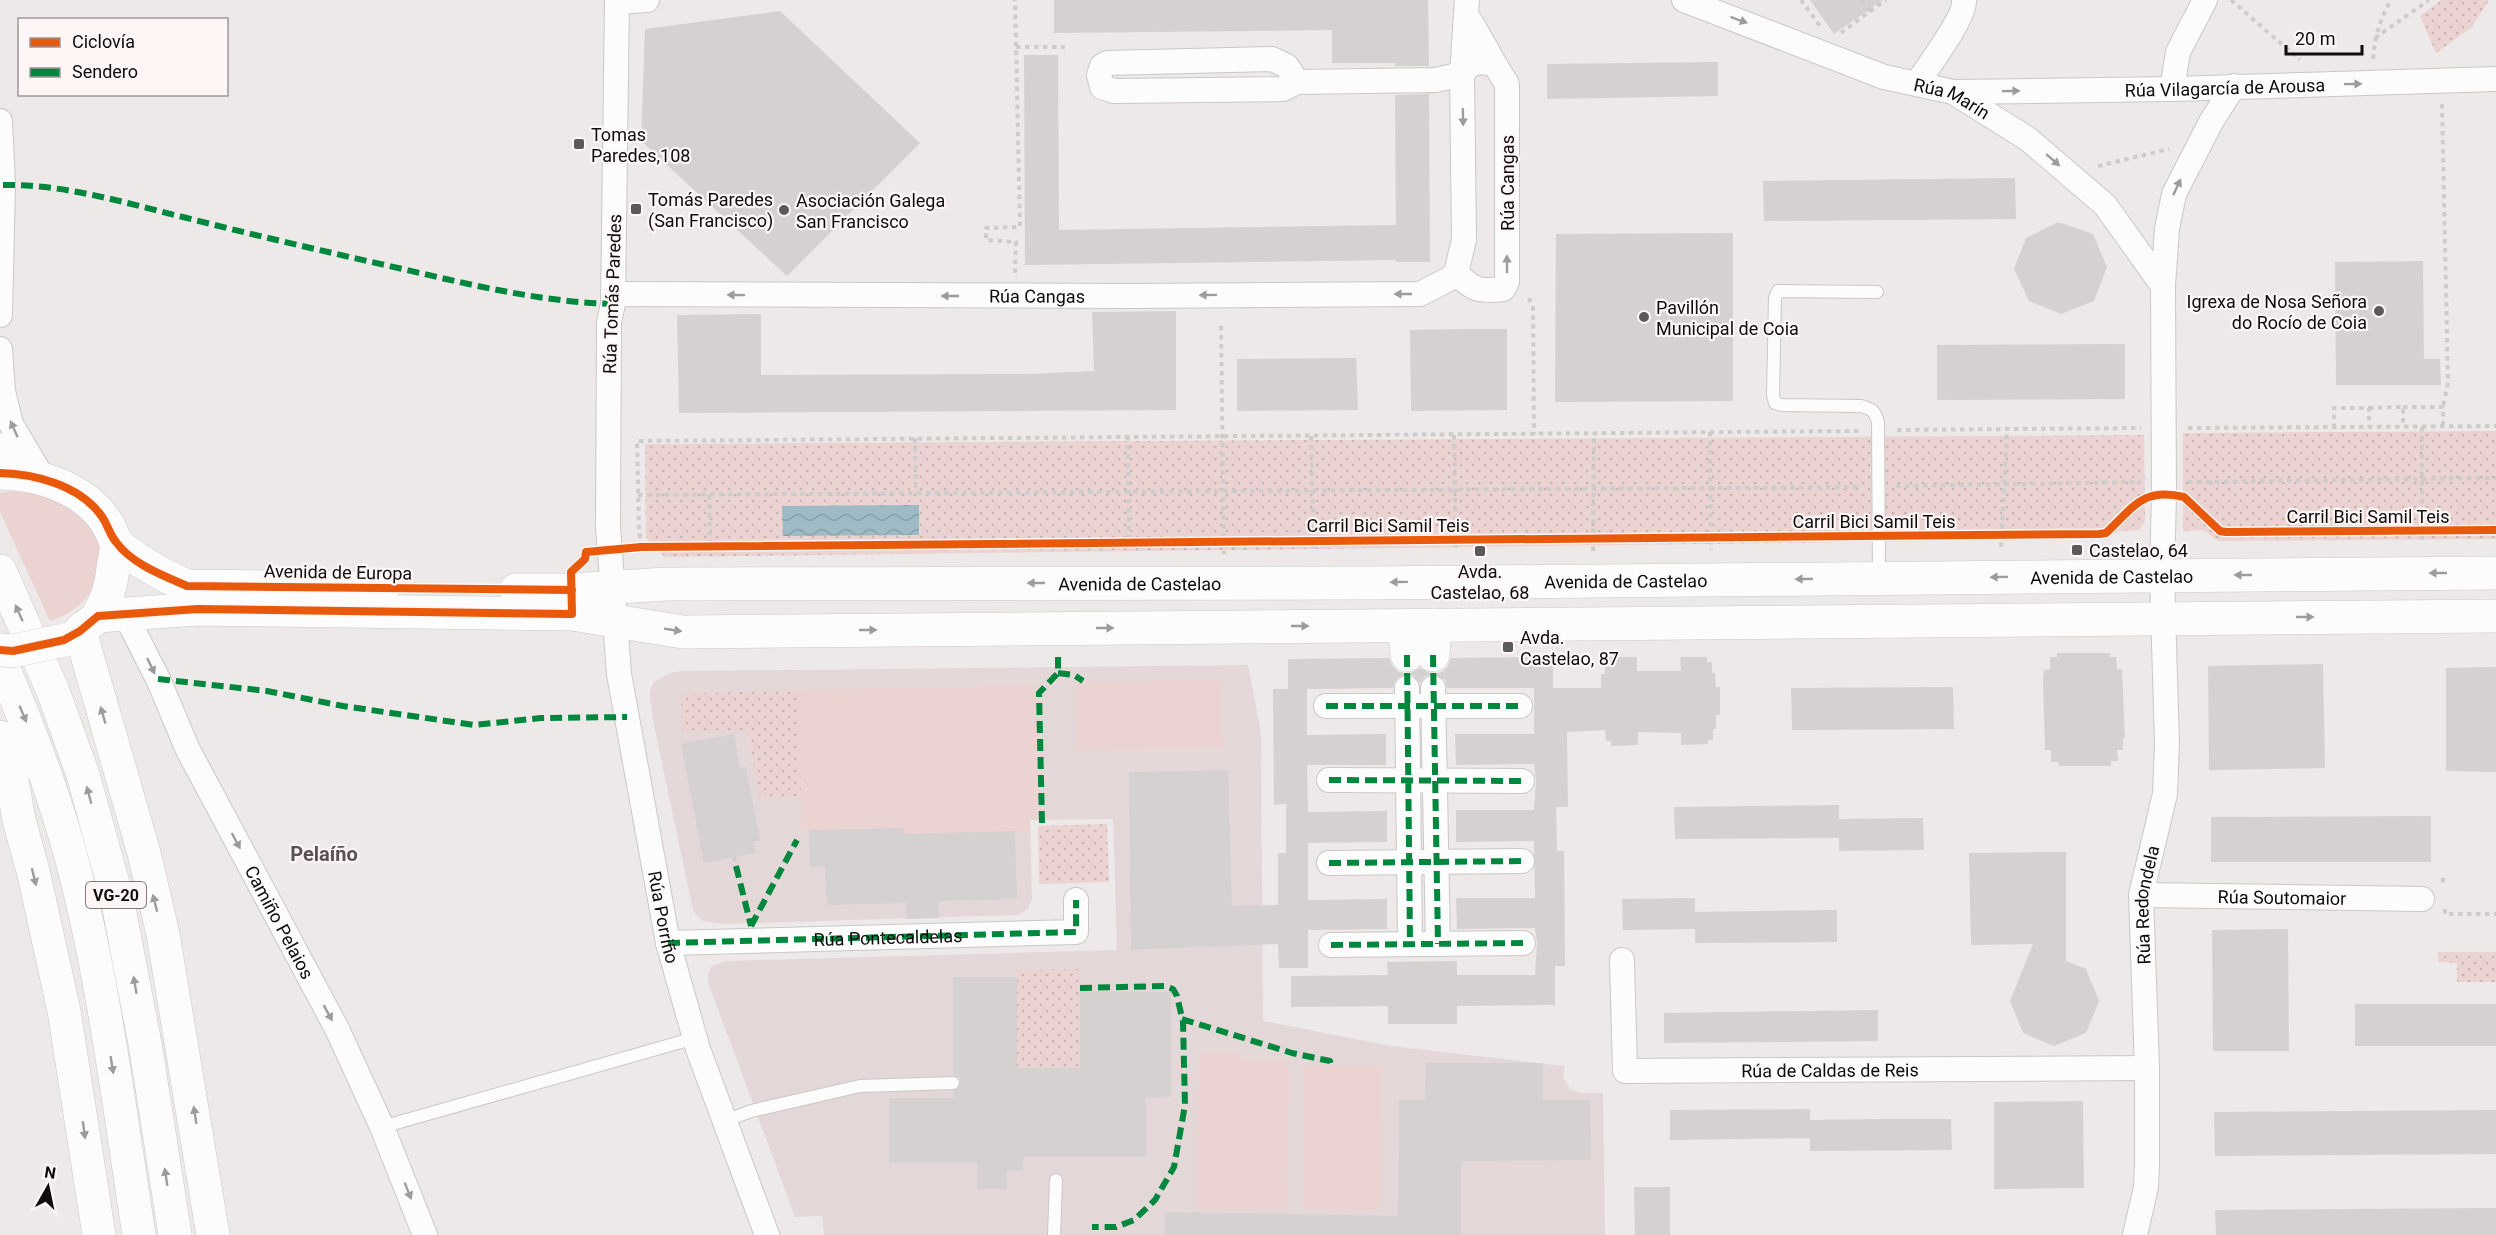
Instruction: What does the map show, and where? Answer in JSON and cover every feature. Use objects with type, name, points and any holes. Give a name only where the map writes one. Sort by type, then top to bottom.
[{"type":"main road","points":[[16,469],[80,494],[100,514],[116,543],[112,580],[92,625],[163,934],[213,1235]]},
{"type":"main road","name":"Avenida de Europa","points":[[116,543],[133,558],[158,573],[187,586],[564,590],[612,587]]},
{"type":"main road","name":"VG-20","points":[[0,572],[53,691],[83,775],[117,898],[143,1028],[175,1235]]},
{"type":"main road","name":"Avenida de Castelao","points":[[612,587],[666,584],[1370,583],[2496,573]]},
{"type":"main road","points":[[0,650],[13,651],[92,625],[198,609],[556,613],[683,632],[1420,646],[2163,618],[2496,616]]},
{"type":"main road","name":"VG-20","points":[[0,660],[32,735],[70,852],[88,930],[107,1032],[139,1235]]},
{"type":"main road","points":[[0,737],[7,751],[19,820],[34,875],[64,1011],[99,1235]]},
{"type":"street","points":[[617,1],[647,0]]},
{"type":"street","name":"Rúa Marín","points":[[1684,0],[1884,77],[1953,92],[2028,139],[2105,205],[2163,286]]},
{"type":"street","points":[[1917,84],[1958,20],[1964,0]]},
{"type":"street","points":[[2172,89],[2178,52],[2205,0]]},
{"type":"street","name":"Rúa Tomás Paredes","points":[[612,587],[608,526],[609,322],[613,294],[617,1]]},
{"type":"street","name":"Rúa Cangas","points":[[1456,273],[1470,287],[1478,290],[1503,289],[1507,282],[1507,84],[1493,64],[1467,8]]},
{"type":"street","name":"Rúa Cangas","points":[[613,294],[1131,296],[1420,294],[1456,273],[1464,240],[1462,74],[1467,8]]},
{"type":"street","points":[[2162,575],[2163,286],[2167,229],[2174,194],[2212,120],[2222,86],[2178,52]]},
{"type":"street","points":[[1297,82],[1287,66],[1272,59],[1107,63],[1102,66],[1099,75],[1102,87],[1114,91],[1283,89],[1297,82],[1436,80],[1462,74],[1470,65],[1480,62],[1493,64]]},
{"type":"street","name":"Rúa Vilagarcía de Arousa","points":[[1953,92],[2172,89],[2496,79]]},
{"type":"street","points":[[0,121],[3,184],[0,315]]},
{"type":"street","points":[[2126,234],[2148,238],[2167,229]]},
{"type":"street","points":[[0,349],[3,391],[11,424],[16,469]]},
{"type":"street","name":"Rúa Redondela","points":[[2135,1235],[2146,1187],[2147,1068],[2141,895],[2165,794],[2167,744],[2162,575]]},
{"type":"street","name":"Rúa Porriño","points":[[612,587],[619,674],[668,943],[695,1038],[767,1235]]},
{"type":"street","name":"Camiño Pelaios","points":[[92,625],[158,679],[188,750],[337,1029],[382,1127],[425,1235]]},
{"type":"street","points":[[1407,697],[1410,944]]},
{"type":"street","points":[[1326,706],[1407,697],[1433,697],[1521,706]]},
{"type":"street","points":[[1433,697],[1438,944]]},
{"type":"street","points":[[0,773],[19,820]]},
{"type":"street","points":[[1329,780],[1522,781]]},
{"type":"street","points":[[1329,863],[1522,861]]},
{"type":"street","name":"Rúa Soutomaior","points":[[2141,895],[2437,900]]},
{"type":"street","name":"Rúa Pontecaldelas","points":[[668,943],[1076,932],[1076,900]]},
{"type":"street","points":[[1330,945],[1524,943]]},
{"type":"street","name":"Rúa de Caldas de Reis","points":[[1622,960],[1625,1071],[2147,1068]]},
{"type":"lane","points":[[1877,292],[1779,291],[1775,298],[1773,395],[1775,403],[1782,405],[1861,406],[1872,409],[1876,414],[1879,578]]},
{"type":"lane","points":[[382,1127],[695,1038]]},
{"type":"lane","points":[[725,1121],[751,1111],[860,1086],[953,1083]]},
{"type":"lane","points":[[1054,1235],[1056,1180]]},
{"type":"path","points":[[1015,277],[1016,242],[986,240],[986,228],[1020,227],[1016,0]]},
{"type":"path","points":[[1801,0],[1823,31]]},
{"type":"path","points":[[1862,0],[1870,11]]},
{"type":"path","points":[[1837,36],[1886,0]]},
{"type":"path","points":[[2231,0],[2305,64]]},
{"type":"path","points":[[2373,61],[2375,38],[2381,17],[2391,0]]},
{"type":"path","points":[[2375,38],[2429,0]]},
{"type":"path","points":[[1016,47],[1065,47]]},
{"type":"path","points":[[2442,100],[2448,383],[2443,407],[2443,427]]},
{"type":"path","points":[[2090,169],[2179,146]]},
{"type":"path","points":[[1528,298],[1533,308],[1534,434]]},
{"type":"path","points":[[1221,326],[1224,555]]},
{"type":"path","points":[[2403,407],[2403,427]]},
{"type":"path","points":[[2334,428],[2334,408],[2443,407]]},
{"type":"path","points":[[2369,408],[2369,427]]},
{"type":"path","points":[[641,547],[638,441],[2496,426]]},
{"type":"path","points":[[2422,427],[2422,544]]},
{"type":"path","points":[[2001,547],[2007,429]]},
{"type":"path","points":[[1710,432],[1711,550]]},
{"type":"path","points":[[1593,550],[1594,433]]},
{"type":"path","points":[[1454,435],[1456,552]]},
{"type":"path","points":[[1128,436],[1129,542]]},
{"type":"path","points":[[1311,436],[1314,553]]},
{"type":"path","points":[[915,438],[916,493]]},
{"type":"path","points":[[2179,483],[2496,478]]},
{"type":"path","points":[[638,495],[1593,489],[2149,482]]},
{"type":"path","points":[[709,495],[710,546]]},
{"type":"path","points":[[1990,535],[2012,534]]},
{"type":"path","points":[[1699,537],[1723,537]]},
{"type":"path","points":[[1582,538],[1605,538]]},
{"type":"path","points":[[1212,541],[1235,541]]},
{"type":"path","points":[[1117,542],[1141,542]]},
{"type":"path","points":[[699,546],[722,546]]},
{"type":"path","points":[[610,550],[653,547]]},
{"type":"path","points":[[734,857],[736,866]]},
{"type":"path","points":[[2443,878],[2437,900],[2445,914],[2496,914]]},
{"type":"shaded area","points":[[2441,0],[2489,0],[2472,27],[2436,53],[2420,16]]},
{"type":"shaded area","points":[[2496,431],[2496,539],[2219,541],[2203,530],[2183,531],[2183,433]]},
{"type":"shaded area","points":[[2144,435],[2145,522],[2139,530],[2118,531],[2105,539],[665,557],[646,538],[645,444]]},
{"type":"shaded area","points":[[12,491],[41,496],[74,512],[92,528],[102,547],[103,557],[98,575],[86,598],[74,610],[50,621],[0,512],[0,493]]},
{"type":"shaded area","points":[[1248,665],[1261,733],[1263,1021],[1391,1046],[1565,1066],[1563,1077],[1570,1089],[1581,1093],[1603,1093],[1605,1235],[824,1235],[822,1216],[795,1217],[708,982],[708,974],[712,966],[725,961],[1117,950],[1113,819],[1030,820],[1032,899],[1028,909],[1018,915],[723,924],[703,921],[694,912],[654,726],[650,690],[654,682],[668,674],[681,671]]},
{"type":"shaded area","points":[[1221,679],[1223,748],[1076,751],[1075,682]]},
{"type":"shaded area","points":[[1036,685],[1039,820],[1030,820],[1030,831],[904,834],[904,828],[801,830],[798,690]]},
{"type":"shaded area","points":[[798,690],[801,796],[760,798],[747,730],[682,732],[681,694]]},
{"type":"shaded area","points":[[1107,824],[1109,882],[1039,884],[1038,826]]},
{"type":"shaded area","points":[[2438,952],[2496,952],[2496,982],[2457,982],[2457,963],[2438,962]]},
{"type":"shaded area","points":[[1081,969],[1080,1068],[1017,1068],[1017,970]]},
{"type":"shaded area","points":[[1199,1053],[1239,1053],[1239,1059],[1289,1059],[1287,1209],[1197,1208]]},
{"type":"shaded area","points":[[1304,1065],[1382,1066],[1380,1210],[1303,1209]]},
{"type":"water","points":[[919,505],[919,535],[783,536],[782,506]]},
{"type":"building","points":[[1054,0],[1428,0],[1429,66],[1395,66],[1395,63],[1332,63],[1332,30],[1054,33]]},
{"type":"building","points":[[1810,0],[1883,0],[1834,34]]},
{"type":"building","name":"Asociación Galega San Francisco","points":[[780,11],[920,143],[787,276],[641,141],[645,29]]},
{"type":"building","points":[[1024,55],[1058,55],[1059,230],[1396,225],[1395,95],[1429,94],[1430,262],[1396,262],[1396,260],[1025,265]]},
{"type":"building","points":[[1718,62],[1718,96],[1547,99],[1547,64]]},
{"type":"building","points":[[2015,178],[2016,219],[1764,221],[1763,181]]},
{"type":"building","points":[[2058,222],[2093,234],[2107,267],[2094,301],[2061,314],[2029,301],[2014,269],[2026,238]]},
{"type":"building","name":"Pavillón Municipal de Coia","points":[[1733,233],[1733,401],[1555,402],[1556,234]]},
{"type":"building","name":"Igrexa de Nosa Señora do Rocío de Coia","points":[[2423,261],[2424,359],[2440,359],[2441,385],[2336,385],[2335,262]]},
{"type":"building","points":[[1176,311],[1176,410],[679,413],[677,315],[761,314],[761,375],[1027,374],[1094,371],[1092,312]]},
{"type":"building","points":[[1507,329],[1507,410],[1411,411],[1410,330]]},
{"type":"building","points":[[2125,344],[2125,399],[1937,400],[1937,345]]},
{"type":"building","points":[[1356,358],[1358,410],[1237,411],[1237,359]]},
{"type":"building","points":[[2057,653],[2110,653],[2110,657],[2116,657],[2117,669],[2122,669],[2125,738],[2123,738],[2123,750],[2117,750],[2118,761],[2111,761],[2111,766],[2059,766],[2058,762],[2051,762],[2051,750],[2045,750],[2044,670],[2050,669],[2050,657],[2057,657]]},
{"type":"building","points":[[1553,657],[1553,688],[1601,688],[1601,674],[1605,674],[1605,663],[1610,663],[1609,657],[1637,657],[1637,671],[1681,671],[1680,657],[1707,657],[1707,662],[1712,662],[1716,687],[1720,687],[1720,715],[1716,715],[1713,740],[1708,740],[1708,744],[1681,745],[1681,733],[1638,732],[1638,745],[1611,746],[1611,741],[1606,741],[1605,730],[1567,732],[1568,807],[1556,807],[1557,851],[1564,851],[1565,966],[1555,966],[1555,1005],[1457,1006],[1457,1024],[1388,1024],[1388,1006],[1291,1007],[1291,976],[1388,975],[1387,962],[1457,961],[1457,975],[1535,975],[1537,943],[1535,928],[1457,929],[1456,898],[1535,898],[1534,841],[1456,842],[1456,810],[1534,810],[1536,780],[1534,764],[1456,765],[1455,734],[1534,734],[1534,688],[1447,688],[1445,680],[1433,674],[1425,676],[1420,683],[1413,675],[1400,676],[1393,688],[1307,689],[1307,735],[1386,734],[1386,765],[1307,765],[1308,812],[1387,811],[1387,842],[1308,843],[1308,900],[1387,899],[1387,929],[1308,930],[1308,968],[1279,968],[1278,944],[1131,950],[1129,772],[1228,770],[1232,906],[1278,905],[1278,853],[1286,853],[1286,804],[1274,805],[1273,689],[1288,689],[1288,659],[1389,658],[1392,666],[1399,672],[1409,674],[1420,668],[1432,674],[1442,672],[1448,666],[1451,658]]},
{"type":"building","points":[[2323,664],[2325,768],[2209,770],[2208,666]]},
{"type":"building","points":[[2496,667],[2496,772],[2446,771],[2446,668]]},
{"type":"building","points":[[1953,687],[1954,729],[1792,730],[1791,688]]},
{"type":"building","points":[[734,734],[740,768],[746,767],[760,841],[754,841],[756,853],[704,863],[681,744]]},
{"type":"building","points":[[1839,805],[1839,819],[1923,818],[1924,850],[1839,851],[1839,838],[1675,839],[1674,807]]},
{"type":"building","points":[[2431,816],[2431,862],[2211,862],[2211,817]]},
{"type":"building","points":[[904,828],[904,834],[1015,831],[1017,899],[938,901],[939,918],[906,919],[906,903],[827,905],[825,867],[810,867],[809,830]]},
{"type":"building","points":[[2066,852],[2066,961],[2086,969],[2099,1001],[2086,1033],[2054,1046],[2023,1033],[2010,1001],[2033,944],[1971,945],[1969,853]]},
{"type":"building","points":[[1695,898],[1695,912],[1837,910],[1837,942],[1695,943],[1695,929],[1623,930],[1622,899]]},
{"type":"building","points":[[2288,929],[2289,1051],[2213,1051],[2212,930]]},
{"type":"building","points":[[953,977],[1017,977],[1017,1068],[1080,1068],[1080,991],[1171,992],[1171,1097],[1146,1098],[1146,1157],[1023,1157],[1023,1171],[1007,1171],[1007,1189],[977,1189],[977,1163],[889,1163],[889,1098],[953,1098],[953,1091],[960,1086],[960,1078],[953,1075]]},
{"type":"building","points":[[2355,1004],[2496,1004],[2496,1046],[2355,1046]]},
{"type":"building","points":[[1878,1010],[1878,1041],[1664,1043],[1664,1013]]},
{"type":"building","points":[[1426,1063],[1543,1063],[1543,1100],[1590,1100],[1591,1160],[1461,1161],[1461,1235],[1165,1235],[1165,1212],[1398,1216],[1399,1100],[1425,1100]]},
{"type":"building","points":[[2083,1101],[2084,1188],[1994,1189],[1994,1102]]},
{"type":"building","points":[[1810,1109],[1810,1138],[1670,1140],[1670,1110]]},
{"type":"building","points":[[2496,1110],[2496,1154],[2215,1156],[2214,1112]]},
{"type":"building","points":[[1951,1119],[1952,1150],[1810,1151],[1810,1120]]},
{"type":"building","points":[[1634,1187],[1670,1187],[1670,1235],[1635,1235]]},
{"type":"building","points":[[2496,1208],[2496,1235],[2216,1235],[2215,1210]]},
{"type":"marked path","points":[[3,185],[52,188],[100,196],[275,240],[535,297],[613,304]]},
{"type":"marked path","points":[[1407,655],[1410,944]]},
{"type":"marked path","points":[[1433,655],[1438,944]]},
{"type":"marked path","points":[[1042,823],[1039,693],[1058,673],[1058,657]]},
{"type":"marked path","points":[[1058,673],[1074,675],[1083,681]]},
{"type":"marked path","points":[[158,679],[267,691],[343,706],[474,725],[541,718],[627,717]]},
{"type":"marked path","points":[[1326,706],[1520,706]]},
{"type":"marked path","points":[[1329,780],[1522,781]]},
{"type":"marked path","points":[[751,926],[797,840]]},
{"type":"marked path","points":[[1329,863],[1522,861]]},
{"type":"marked path","points":[[736,866],[751,926]]},
{"type":"marked path","points":[[668,943],[1076,932],[1076,900]]},
{"type":"marked path","points":[[1331,945],[1523,943]]},
{"type":"marked path","points":[[1080,988],[1164,986],[1173,989],[1177,996],[1183,1022],[1185,1105],[1174,1167],[1155,1200],[1134,1220],[1116,1227],[1092,1227]]},
{"type":"marked path","points":[[1182,1019],[1292,1053],[1330,1061],[1331,1065]]},
{"type":"cycle path","points":[[0,473],[27,476],[55,483],[80,496],[100,514],[114,539],[130,557],[187,586],[572,590]]},
{"type":"cycle path","name":"Carril Bici Samil Teis","points":[[0,650],[13,651],[64,640],[80,631],[98,616],[198,609],[572,614],[571,572],[585,559],[586,552],[641,547],[2099,534],[2106,533],[2139,502],[2158,495],[2184,497],[2220,531],[2226,532],[2496,530]]},
{"type":"place","name":"Tomas Paredes,108","points":[[579,144]]},
{"type":"place","name":"Tomás Paredes (San Francisco)","points":[[636,209]]},
{"type":"place","name":"Asociación Galega San Francisco","points":[[784,210]]},
{"type":"place","name":"Igrexa de Nosa Señora do Rocío de Coia","points":[[2379,311]]},
{"type":"place","name":"Pavillón Municipal de Coia","points":[[1644,317]]},
{"type":"place","name":"Castelao, 64","points":[[2077,550]]},
{"type":"place","name":"Avda. Castelao, 68","points":[[1480,551]]},
{"type":"place","name":"Avda. Castelao, 87","points":[[1508,647]]},
{"type":"district","name":"Pelaíño","points":[[324,854]]}]
